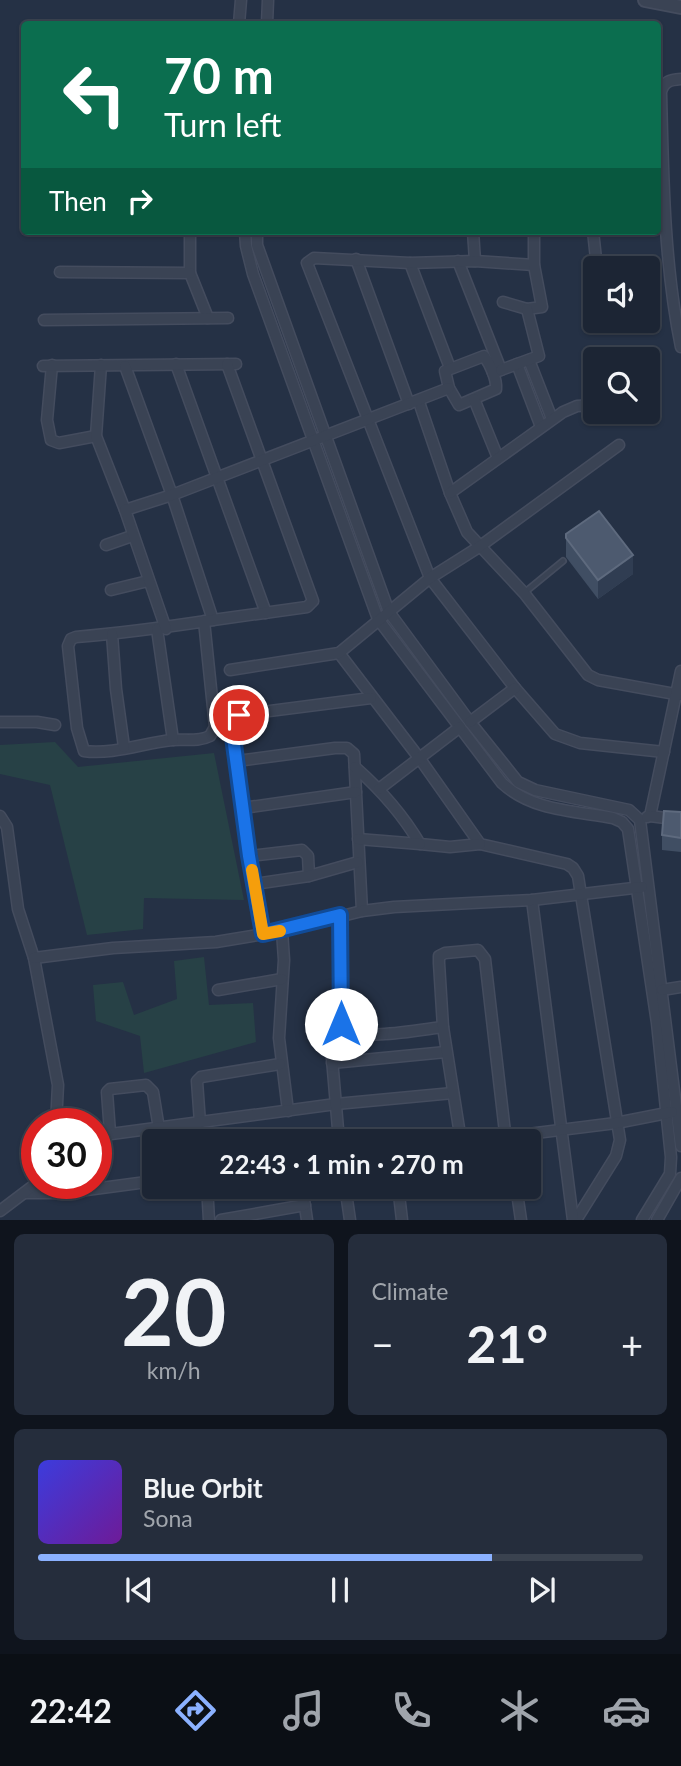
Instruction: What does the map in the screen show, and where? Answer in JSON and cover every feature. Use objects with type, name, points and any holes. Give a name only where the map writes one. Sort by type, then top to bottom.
[{"type":"street","points":[[239,21],[241,0]]},
{"type":"street","points":[[267,21],[268,0]]},
{"type":"street","points":[[645,0],[678,4]]},
{"type":"street","points":[[661,92],[663,84],[668,80],[681,79]]},
{"type":"street","points":[[661,183],[675,316],[681,347]]},
{"type":"street","points":[[190,235],[190,273],[208,318]]},
{"type":"street","points":[[245,235],[253,274],[378,619],[465,724],[484,739],[518,782],[527,787],[629,810],[639,820],[662,989],[671,1112],[670,1174],[642,1220]]},
{"type":"street","points":[[257,235],[257,245],[389,612],[465,724],[475,747],[502,783],[522,799],[532,803],[613,818],[628,829],[665,1049]]},
{"type":"street","points":[[473,235],[475,261]]},
{"type":"street","points":[[503,302],[527,309],[540,308],[542,305],[534,265],[534,235]]},
{"type":"street","points":[[593,235],[596,256]]},
{"type":"street","points":[[246,246],[257,245]]},
{"type":"street","points":[[534,265],[475,261],[410,263],[314,258],[307,263],[430,578],[515,688],[555,734],[580,743],[664,752]]},
{"type":"street","points":[[356,260],[467,533],[524,593],[593,678],[679,695]]},
{"type":"street","points":[[458,261],[497,371],[496,389],[459,405],[449,388],[445,374],[450,368],[484,356],[497,371]]},
{"type":"street","points":[[410,263],[450,368]]},
{"type":"street","points":[[60,272],[190,273]]},
{"type":"street","points":[[497,371],[539,356],[527,309]]},
{"type":"street","points":[[44,320],[228,318]]},
{"type":"street","points":[[529,360],[552,419]]},
{"type":"street","points":[[176,364],[266,614]]},
{"type":"street","points":[[96,436],[59,443],[51,440],[47,420],[48,365],[231,364],[261,461],[313,601],[307,607],[266,614],[209,621],[162,629],[76,637],[71,639],[68,646],[82,749],[87,752],[205,738],[210,736],[215,727],[209,621],[172,495],[125,366]]},
{"type":"street","points":[[517,364],[541,427]]},
{"type":"street","points":[[101,365],[96,436],[125,510],[162,629],[160,660],[173,740]]},
{"type":"street","points":[[125,510],[172,495],[449,388]]},
{"type":"street","points":[[474,399],[498,458]]},
{"type":"street","points":[[450,493],[552,419],[583,406]]},
{"type":"street","points":[[230,670],[339,653],[430,578],[479,547],[619,445]]},
{"type":"street","points":[[106,545],[132,536]]},
{"type":"street","points":[[111,590],[148,581]]},
{"type":"street","points":[[111,634],[124,747]]},
{"type":"street","points":[[339,653],[420,759],[480,844]]},
{"type":"street","points":[[650,816],[679,695],[681,671]]},
{"type":"street","points":[[379,789],[515,688]]},
{"type":"street","points":[[263,934],[249,856],[233,728],[235,718],[239,715],[371,698]]},
{"type":"street","points":[[0,722],[55,725]]},
{"type":"street","points":[[475,747],[484,739]]},
{"type":"street","points":[[237,761],[347,748],[354,754],[362,911]]},
{"type":"street","points":[[355,767],[379,789],[411,828],[420,844]]},
{"type":"street","points":[[243,808],[356,792]]},
{"type":"street","points":[[0,816],[7,827],[18,909],[33,958],[58,1085],[57,1108]]},
{"type":"street","points":[[639,820],[650,816],[681,820]]},
{"type":"street","points":[[358,839],[450,847],[480,844],[567,864],[578,876],[619,1149],[574,1220]]},
{"type":"street","points":[[249,856],[302,850],[308,856],[309,876]]},
{"type":"street","points":[[254,884],[309,876],[358,862]]},
{"type":"street","points":[[33,958],[113,948],[216,942],[282,931],[362,911],[580,896],[649,887]]},
{"type":"street","points":[[532,900],[574,1220]]},
{"type":"street","points":[[338,1129],[331,1042],[341,1029],[340,915]]},
{"type":"street","points":[[282,931],[278,1038],[288,1111]]},
{"type":"street","points":[[459,1129],[443,1027],[439,956],[478,950],[485,959],[505,1129]]},
{"type":"street","points":[[218,990],[282,979]]},
{"type":"street","points":[[662,989],[681,986]]},
{"type":"street","points":[[341,1029],[347,1032],[376,1034],[443,1027]]},
{"type":"street","points":[[332,1063],[446,1052]]},
{"type":"street","points":[[200,1123],[197,1082],[201,1077],[280,1064]]},
{"type":"street","points":[[107,1108],[106,1097],[110,1088],[146,1085],[153,1092],[159,1127]]},
{"type":"street","points":[[112,1133],[336,1104],[453,1093]]},
{"type":"street","points":[[541,1133],[671,1112]]},
{"type":"street","points":[[671,1112],[681,1146]]},
{"type":"street","points":[[657,1220],[681,1178]]},
{"type":"street","points":[[112,1184],[142,1182]]},
{"type":"street","points":[[0,1211],[21,1196]]},
{"type":"street","points":[[208,1199],[209,1220]]},
{"type":"street","points":[[304,1199],[307,1220]]},
{"type":"street","points":[[347,1199],[349,1220]]},
{"type":"street","points":[[400,1199],[402,1220]]},
{"type":"street","points":[[518,1199],[521,1220]]},
{"type":"street","points":[[670,1200],[681,1206]]},
{"type":"street","points":[[221,1220],[264,1216],[305,1206]]},
{"type":"lane","points":[[524,593],[563,561]]},
{"type":"green space","points":[[55,742],[78,767],[214,753],[244,900],[144,898],[143,929],[87,935],[50,785],[0,774],[0,745]]},
{"type":"green space","points":[[204,957],[209,1005],[253,1003],[256,1042],[144,1073],[140,1036],[96,1021],[93,985],[123,982],[134,1015],[177,999],[174,961]]},
{"type":"building","points":[[599,511],[633,555],[598,580],[566,538],[566,534]]},
{"type":"building","points":[[664,811],[681,812],[681,838],[662,835]]},
{"type":"slow traffic","points":[[252,870],[263,934],[280,931]]},
{"type":"route","points":[[239,715],[233,723],[233,737],[263,934],[340,915],[341,1024]]}]
